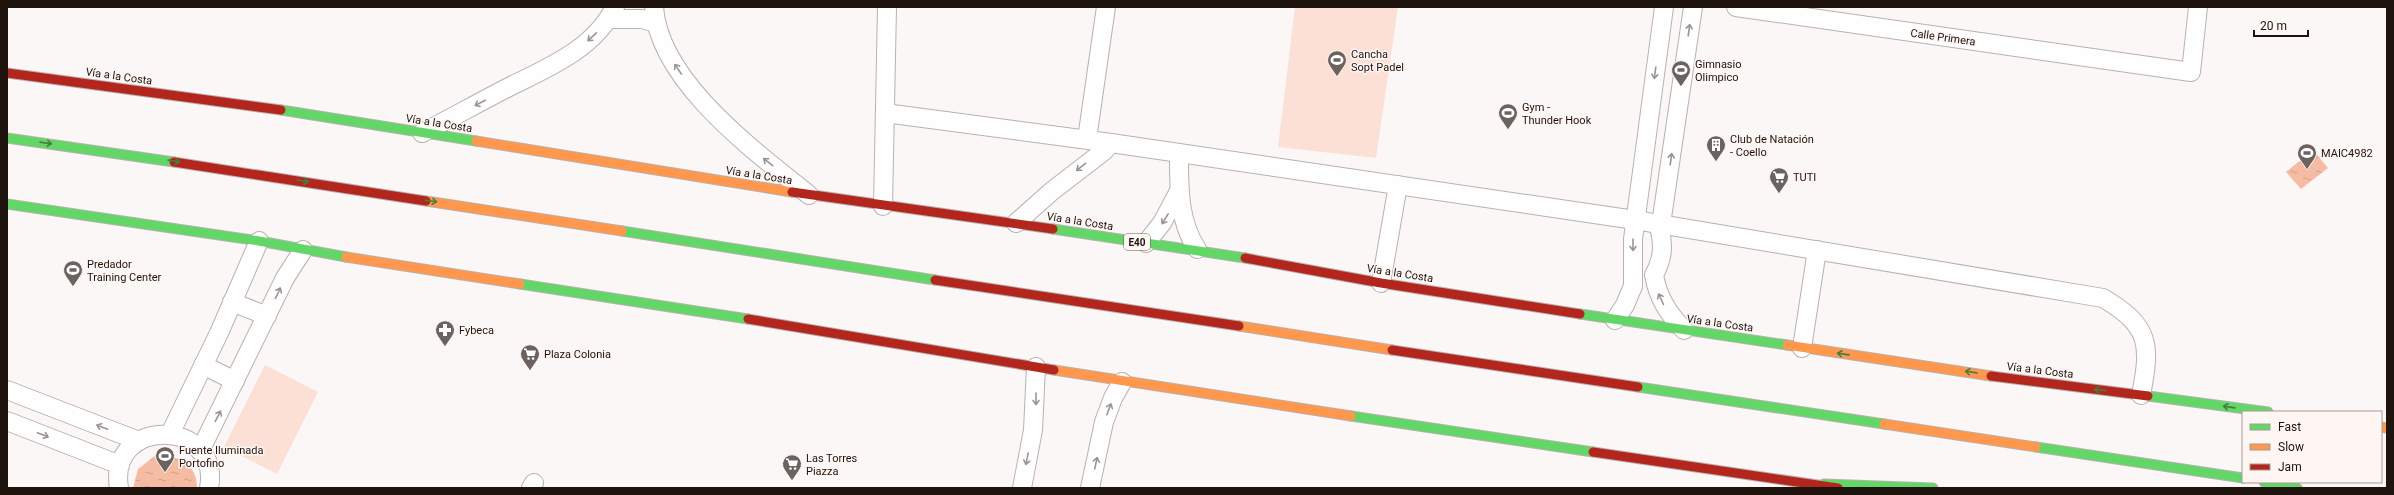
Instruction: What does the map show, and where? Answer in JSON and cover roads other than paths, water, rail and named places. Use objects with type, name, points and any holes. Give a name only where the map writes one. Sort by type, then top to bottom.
[{"type":"main road","name":"Vía a la Costa","points":[[7,73],[282,110],[809,195],[1197,249],[1381,283],[1615,320],[1802,348],[2261,411]]},
{"type":"main road","points":[[7,138],[212,167],[1102,306],[2242,478]]},
{"type":"main road","points":[[7,204],[259,241],[303,250],[868,338],[1122,382],[1820,484],[1838,488]]},
{"type":"main road","points":[[2270,483],[2297,488]]},
{"type":"main road","points":[[1820,484],[1933,488]]},
{"type":"street","points":[[883,206],[887,7]]},
{"type":"street","points":[[1087,139],[1106,7]]},
{"type":"street","points":[[1615,320],[1625,305],[1633,286],[1633,239],[1635,220],[1664,7]]},
{"type":"street","points":[[1684,330],[1671,316],[1662,301],[1654,275],[1661,262],[1663,243],[1660,228],[1693,7]]},
{"type":"street","name":"Calle Primera","points":[[1736,7],[2191,72],[2198,7]]},
{"type":"street","points":[[422,133],[549,68],[591,39],[612,13],[642,19],[655,15],[668,52],[702,102],[757,153],[809,195]]},
{"type":"street","points":[[885,113],[1087,139],[1635,220],[1660,228],[1817,250],[2103,298],[2122,310],[2140,329],[2148,350],[2147,366],[2141,395]]},
{"type":"street","points":[[1016,223],[1052,191],[1104,151],[1111,143]]},
{"type":"street","points":[[1179,153],[1179,191],[1189,238],[1197,249]]},
{"type":"street","points":[[1381,283],[1398,185]]},
{"type":"street","points":[[1146,243],[1162,223],[1179,191]]},
{"type":"street","points":[[170,434],[259,241]]},
{"type":"street","points":[[200,451],[266,316],[303,250]]},
{"type":"street","points":[[1802,348],[1817,250]]},
{"type":"street","points":[[232,302],[266,316]]},
{"type":"street","points":[[203,365],[235,381]]},
{"type":"street","points":[[1022,488],[1033,430],[1036,367]]},
{"type":"street","points":[[1090,488],[1104,422],[1113,398],[1122,382]]},
{"type":"street","points":[[7,390],[139,441]]},
{"type":"street","points":[[7,421],[120,465]]},
{"type":"street","points":[[119,488],[118,479],[120,465],[128,451],[139,441],[148,436],[170,434],[181,436],[200,451],[210,474],[210,487]]},
{"type":"water","name":"MAIC4982","points":[[2313,150],[2328,168],[2301,189],[2286,172]]},
{"type":"water","name":"Fuente Iluminada Portofino","points":[[156,455],[172,457],[185,462],[194,472],[197,488],[133,488],[138,469]]},
{"type":"place","name":"Cancha Sopt Padel","points":[[1337,77]]},
{"type":"place","name":"Gimnasio Olimpico","points":[[1681,87]]},
{"type":"place","name":"Gym - Thunder Hook","points":[[1508,130]]},
{"type":"place","name":"Club de Natación - Coello","points":[[1716,162]]},
{"type":"place","name":"MAIC4982","points":[[2307,170]]},
{"type":"place","name":"TUTI","points":[[1779,194]]},
{"type":"place","name":"Predador Training Center","points":[[73,287]]},
{"type":"place","name":"Fybeca","points":[[445,347]]},
{"type":"place","name":"Plaza Colonia","points":[[530,371]]},
{"type":"place","name":"Fuente Iluminada Portofino","points":[[165,473]]},
{"type":"place","name":"Las Torres Piazza","points":[[792,481]]}]
